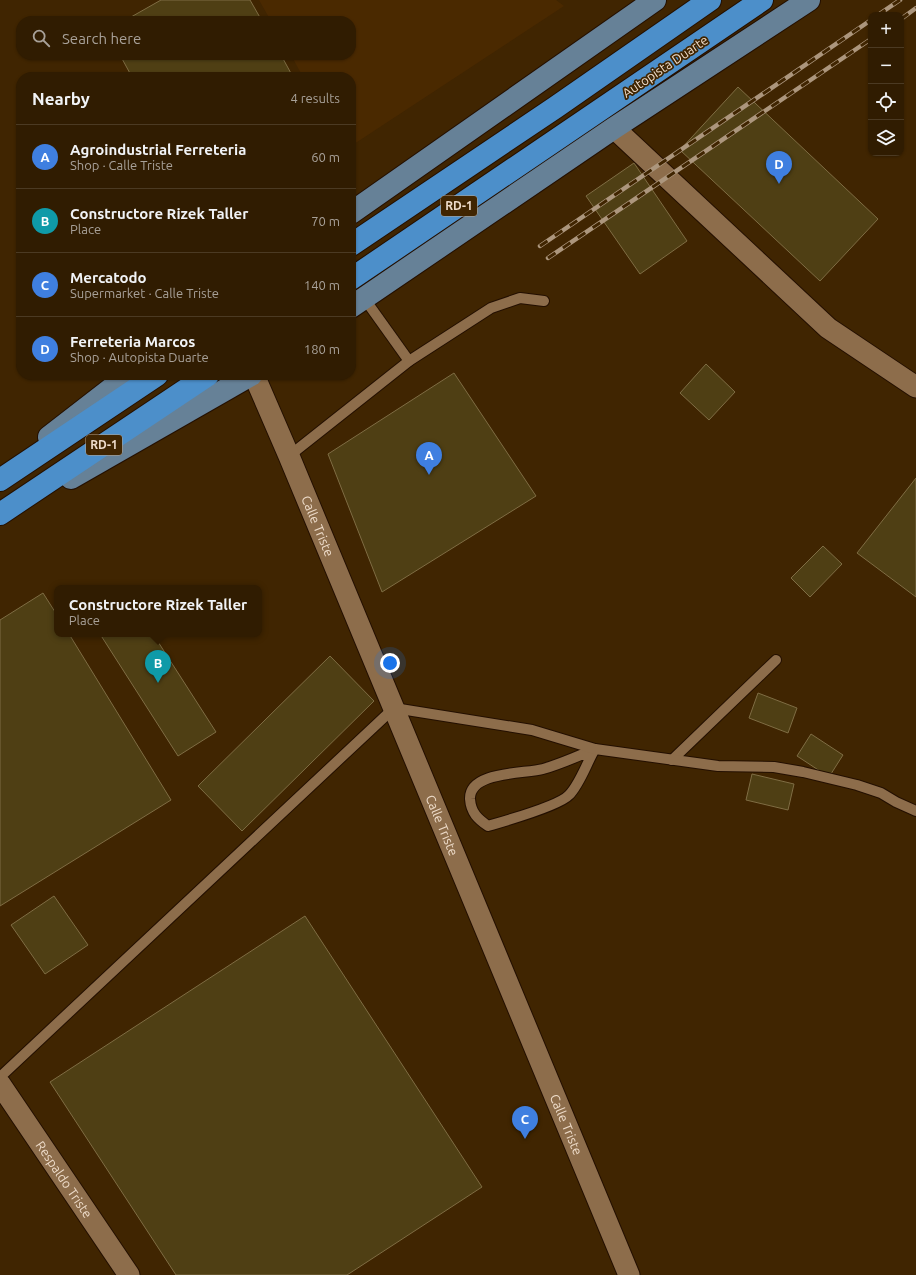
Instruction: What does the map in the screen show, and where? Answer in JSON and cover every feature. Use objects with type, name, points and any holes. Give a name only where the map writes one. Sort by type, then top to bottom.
[{"type":"highway","name":"RD-1","points":[[356,242],[556,107],[710,0]]},
{"type":"highway","name":"Autopista Duarte","points":[[356,276],[762,0]]},
{"type":"highway","name":"RD-1","points":[[0,480],[150,380]]},
{"type":"highway","name":"RD-1","points":[[0,514],[201,380]]},
{"type":"main road","points":[[356,209],[655,0]]},
{"type":"main road","points":[[357,302],[614,128],[809,0]]},
{"type":"main road","points":[[0,474],[122,380]]},
{"type":"main road","points":[[0,518],[242,380]]},
{"type":"street","points":[[614,128],[828,328],[916,387]]},
{"type":"street","name":"Calle Triste","points":[[256,380],[629,1275]]},
{"type":"street","name":"Respaldo Triste","points":[[0,1084],[128,1275]]},
{"type":"lane","points":[[289,456],[409,361],[491,308],[520,298],[544,301]]},
{"type":"lane","points":[[357,302],[409,361]]},
{"type":"lane","points":[[672,760],[776,660]]},
{"type":"lane","points":[[0,1077],[394,708],[532,730],[595,749],[718,766],[774,767],[802,772],[857,785],[881,793],[916,811]]},
{"type":"lane","points":[[595,749],[569,796],[538,809],[488,826],[478,819],[472,810],[470,798],[472,788],[477,784],[510,773],[541,769],[567,761],[595,749]]},
{"type":"shaded area","points":[[259,0],[556,0],[564,6],[356,143],[356,72],[300,72],[294,60],[356,60],[356,16],[268,16]]},
{"type":"building","points":[[161,0],[250,0],[259,16],[133,16]]},
{"type":"building","points":[[123,60],[284,60],[290,72],[129,72]]},
{"type":"building","points":[[738,87],[878,219],[820,281],[680,150]]},
{"type":"building","points":[[634,163],[687,241],[640,274],[586,196]]},
{"type":"building","points":[[706,364],[735,392],[709,420],[680,393]]},
{"type":"building","points":[[454,373],[536,496],[382,592],[328,454]]},
{"type":"building","points":[[916,478],[916,597],[857,553]]},
{"type":"building","points":[[823,546],[842,564],[810,597],[791,578]]},
{"type":"building","points":[[43,593],[54,610],[54,637],[71,637],[171,800],[0,906],[0,620]]},
{"type":"building","points":[[102,637],[155,637],[216,732],[178,756]]},
{"type":"building","points":[[330,656],[374,701],[242,831],[198,786]]},
{"type":"building","points":[[758,693],[797,708],[788,733],[749,718]]},
{"type":"building","points":[[811,734],[843,755],[829,777],[797,756]]},
{"type":"building","points":[[752,774],[794,784],[788,810],[746,800]]},
{"type":"building","points":[[54,896],[88,945],[45,974],[11,925]]},
{"type":"building","points":[[305,916],[482,1187],[347,1275],[176,1275],[50,1082]]},
{"type":"railway","points":[[882,12],[900,0]]},
{"type":"railway","points":[[904,17],[916,8]]},
{"type":"railway","points":[[540,246],[868,22]]},
{"type":"railway","points":[[548,258],[868,41]]},
{"type":"place","name":"Ferreteria Marcos","points":[[779,184]]},
{"type":"place","name":"Agroindustrial Ferreteria","points":[[429,475]]},
{"type":"place","name":"Constructore Rizek Taller","points":[[158,683]]},
{"type":"place","name":"Mercatodo","points":[[525,1139]]}]
